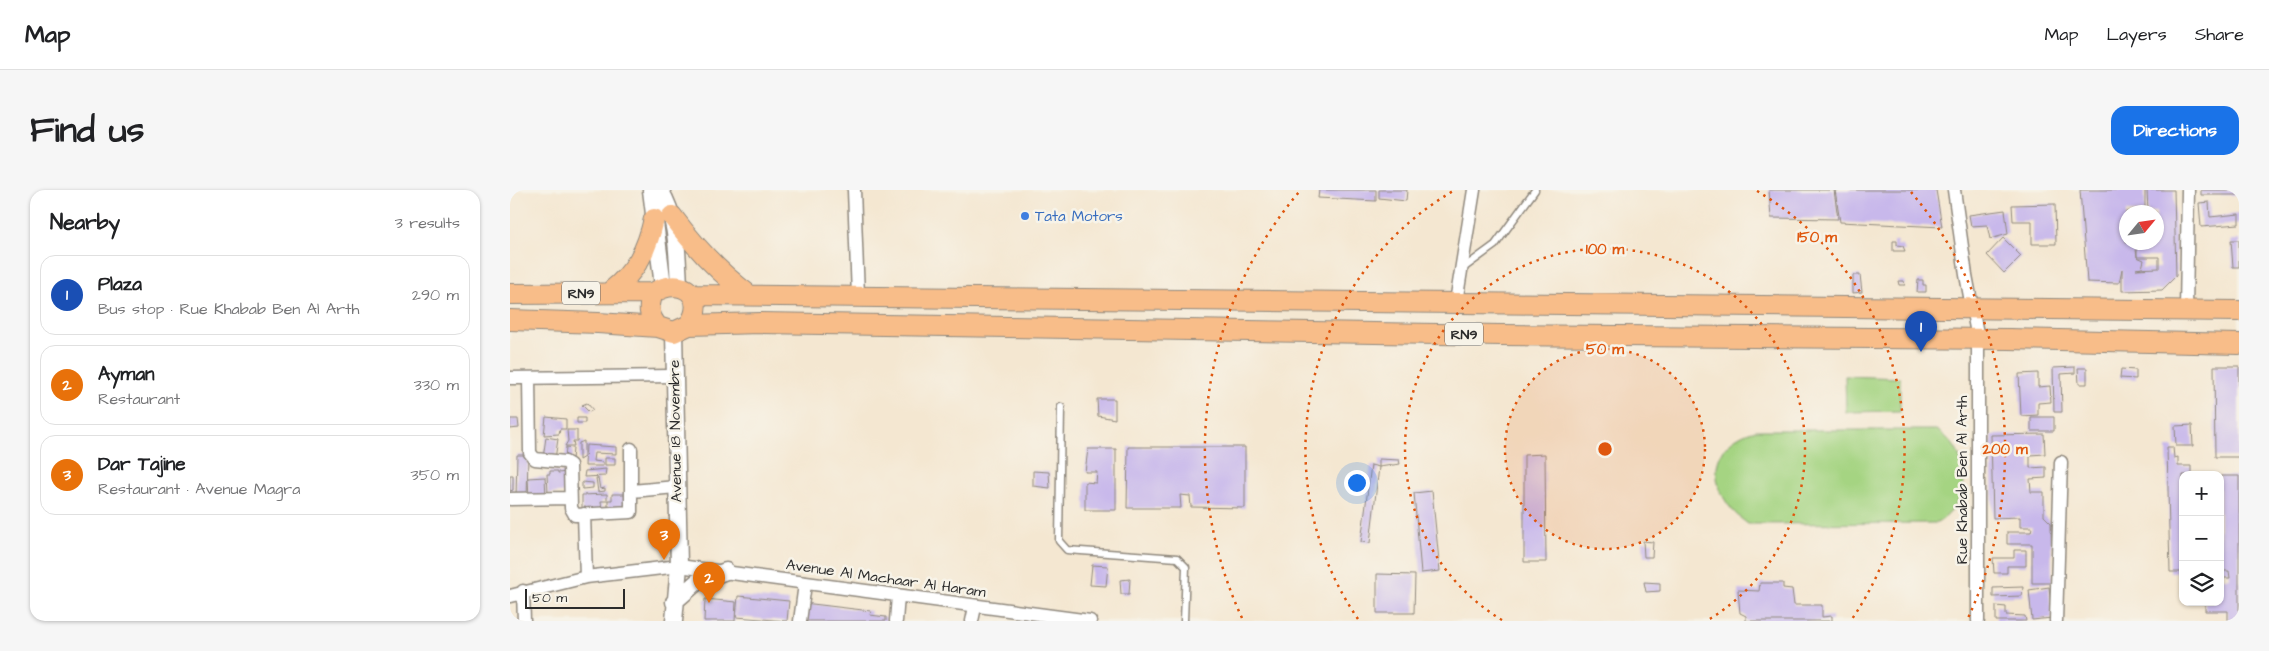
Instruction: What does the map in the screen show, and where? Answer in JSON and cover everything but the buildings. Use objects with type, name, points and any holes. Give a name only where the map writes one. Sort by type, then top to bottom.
[{"type":"main road","points":[[610,292],[626,279],[639,263],[663,217],[722,274],[750,295]]},
{"type":"main road","points":[[671,290],[696,311],[673,328],[649,314],[649,306],[671,290]]},
{"type":"main road","name":"RN9","points":[[510,294],[671,290],[750,295],[2239,311]]},
{"type":"main road","name":"RN9","points":[[510,320],[673,328],[760,323],[2239,344]]},
{"type":"street","points":[[651,190],[677,244],[671,290]]},
{"type":"street","points":[[660,190],[663,217]]},
{"type":"street","points":[[854,190],[858,296]]},
{"type":"street","points":[[1456,302],[1474,190]]},
{"type":"street","name":"Rue Khabab Ben Al Arth","points":[[1954,190],[1971,309],[1978,339],[1978,621]]},
{"type":"street","points":[[2186,310],[2188,190]]},
{"type":"street","name":"Avenue 18 Novembre","points":[[673,328],[679,566],[674,602],[674,621]]},
{"type":"street","points":[[510,378],[673,376]]},
{"type":"street","points":[[530,378],[530,453],[536,460],[568,463],[570,465],[570,498],[573,513],[628,514],[632,510],[631,449]]},
{"type":"street","points":[[2056,621],[2061,462]]},
{"type":"street","points":[[632,491],[676,487]]},
{"type":"street","points":[[510,499],[570,498]]},
{"type":"street","points":[[584,514],[586,577]]},
{"type":"street","name":"Avenue Al Machaar Al Haram","points":[[510,596],[523,591],[586,577],[679,566],[726,571],[805,584],[1066,620],[1090,621]]},
{"type":"street","points":[[674,602],[697,582],[726,571]]},
{"type":"street","points":[[800,621],[805,584]]},
{"type":"street","points":[[523,591],[524,621]]},
{"type":"street","points":[[896,621],[898,596]]},
{"type":"street","points":[[972,621],[975,607]]},
{"type":"lane","points":[[1461,270],[1495,245],[1535,190]]},
{"type":"lane","points":[[1061,407],[1059,541],[1066,550],[1177,558],[1186,567],[1184,621]]},
{"type":"green space","points":[[1845,376],[1900,378],[1900,411],[1846,412]]},
{"type":"green space","points":[[1756,430],[1936,430],[1948,439],[1962,463],[1964,476],[1962,490],[1949,514],[1937,523],[1748,524],[1725,499],[1719,486],[1717,472],[1719,459],[1726,447],[1739,437]]},
{"type":"place","name":"Tata Motors","points":[[1025,216]]},
{"type":"place","name":"Plaza","points":[[1921,352]]},
{"type":"place","name":"Dar Tajine","points":[[664,560]]},
{"type":"place","name":"Ayman","points":[[709,603]]}]
